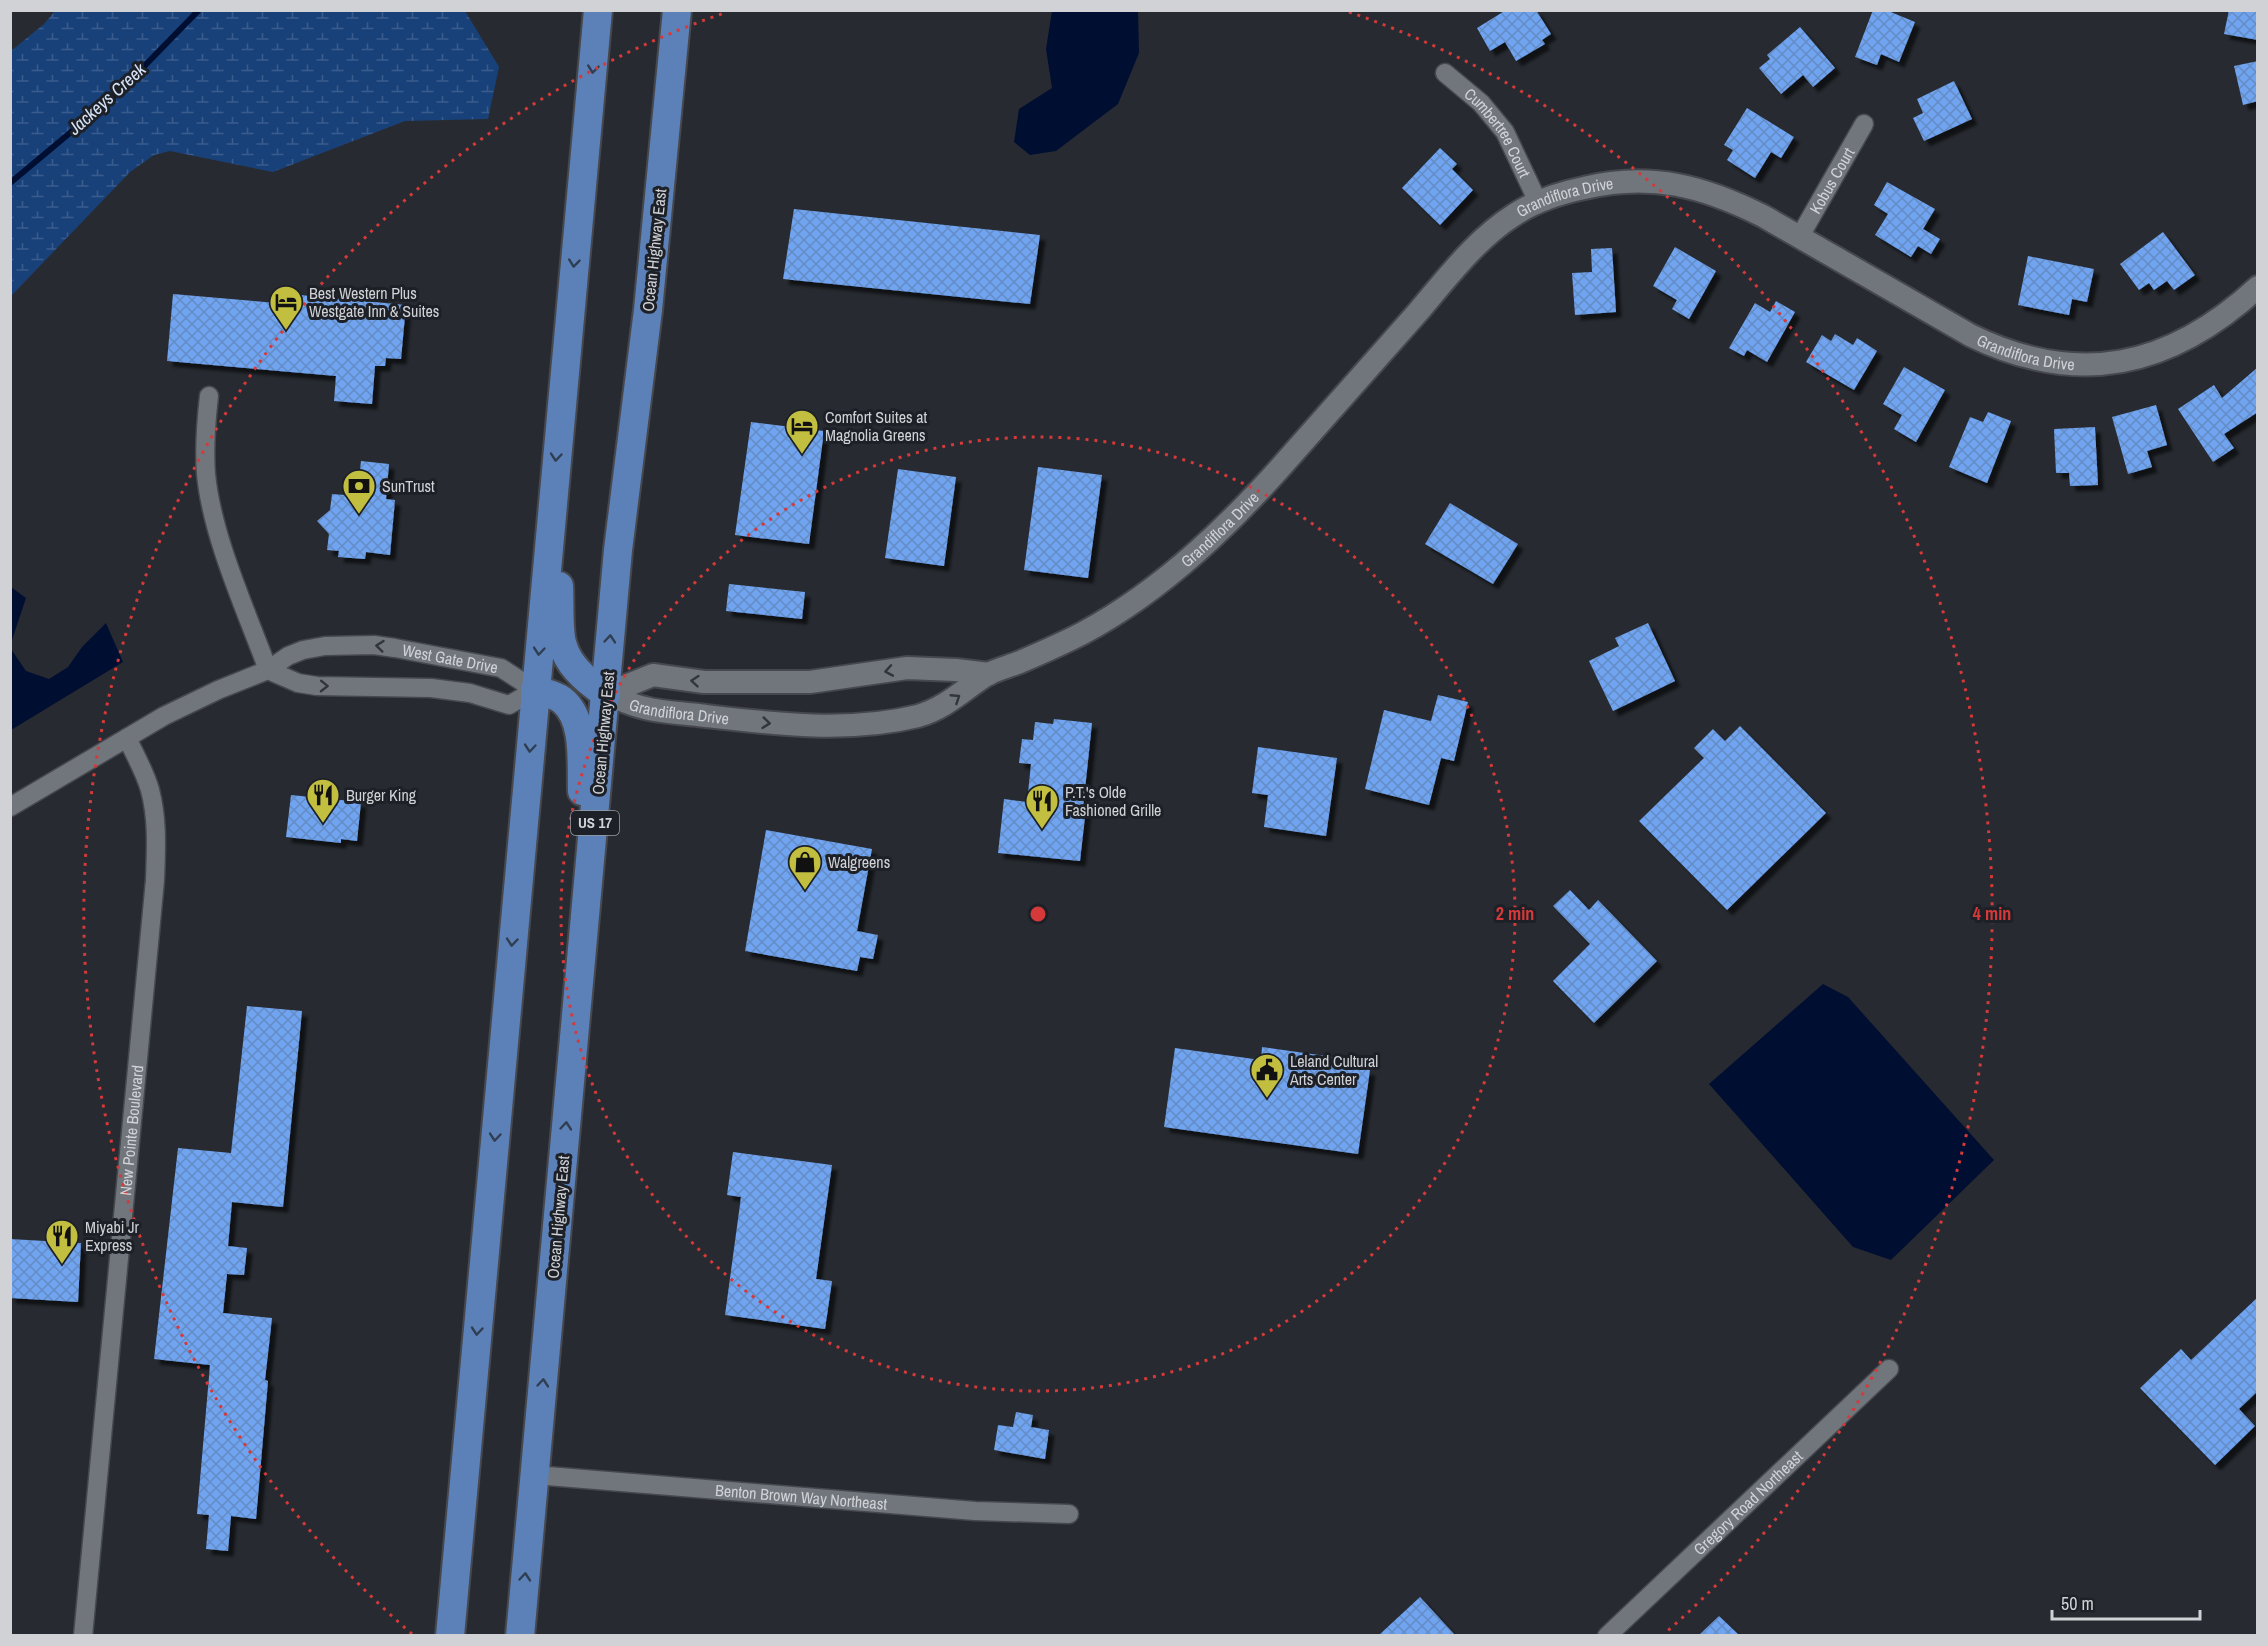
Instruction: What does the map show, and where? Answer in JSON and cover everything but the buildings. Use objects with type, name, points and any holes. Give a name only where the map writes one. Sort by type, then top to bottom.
[{"type":"highway","points":[[450,1635],[598,10]]},
{"type":"highway","name":"Ocean Highway East","points":[[520,1635],[618,550],[648,310],[677,10]]},
{"type":"highway","points":[[553,488],[562,646],[589,683],[606,694]]},
{"type":"highway","points":[[535,690],[556,696],[565,703],[571,711],[579,733],[586,910]]},
{"type":"highway","points":[[462,1499],[466,1635]]},
{"type":"street","name":"Cumbertree Court","points":[[1445,73],[1481,103],[1505,132],[1538,202]]},
{"type":"street","name":"Kobus Court","points":[[1799,238],[1864,124]]},
{"type":"street","name":"Grandiflora Drive","points":[[606,694],[646,708],[773,724],[864,723],[920,715],[958,698],[989,674],[1043,652],[1100,623],[1144,594],[1185,562],[1258,493],[1490,233],[1538,202],[1571,191],[1604,183],[1638,180],[1667,182],[1702,190],[1734,202],[1995,348],[2051,363],[2078,366],[2104,365],[2156,352],[2216,321],[2258,287]]},
{"type":"street","points":[[209,396],[205,450],[210,497],[222,543],[268,670]]},
{"type":"street","name":"West Gate Drive","points":[[10,807],[194,701],[268,670],[288,656],[303,650],[325,646],[374,645],[501,668],[535,690],[509,705],[477,694],[431,688],[318,686],[298,683],[268,670]]},
{"type":"street","name":"Grandiflora Drive","points":[[606,694],[653,675],[704,682],[810,682],[907,668],[989,674]]},
{"type":"street","name":"New Pointe Boulevard","points":[[83,1635],[155,880],[154,807],[150,788],[127,738]]},
{"type":"street","name":"Gregory Road Northeast","points":[[1607,1635],[1889,1369]]},
{"type":"street","name":"Benton Brown Way Northeast","points":[[535,1475],[975,1511],[1069,1514]]},
{"type":"green space","points":[[55,11],[465,11],[499,67],[488,119],[405,121],[273,172],[170,151],[154,155],[130,172],[11,296],[11,51],[44,24]]},
{"type":"shaded area","points":[[1052,11],[1138,11],[1139,53],[1118,104],[1056,151],[1030,155],[1014,142],[1019,109],[1052,88],[1046,49]]},
{"type":"shaded area","points":[[11,587],[26,598],[11,643]]},
{"type":"shaded area","points":[[106,623],[123,662],[11,730],[11,649],[26,671],[49,679],[68,667],[82,647]]},
{"type":"shaded area","points":[[1823,984],[1848,997],[1994,1160],[1891,1260],[1853,1247],[1709,1084]]},
{"type":"waterway","name":"Jackeys Creek","points":[[10,183],[119,92],[199,10]]},
{"type":"place","name":"Best Western Plus Westgate Inn & Suites","points":[[286,331]]},
{"type":"place","name":"Comfort Suites at Magnolia Greens","points":[[802,455]]},
{"type":"place","name":"SunTrust","points":[[359,515]]},
{"type":"place","name":"Burger King","points":[[323,824]]},
{"type":"place","name":"P.T.'s Olde Fashioned Grille","points":[[1042,830]]},
{"type":"place","name":"Walgreens","points":[[805,891]]},
{"type":"place","name":"Leland Cultural Arts Center","points":[[1267,1099]]},
{"type":"place","name":"Miyabi Jr Express","points":[[62,1265]]}]
